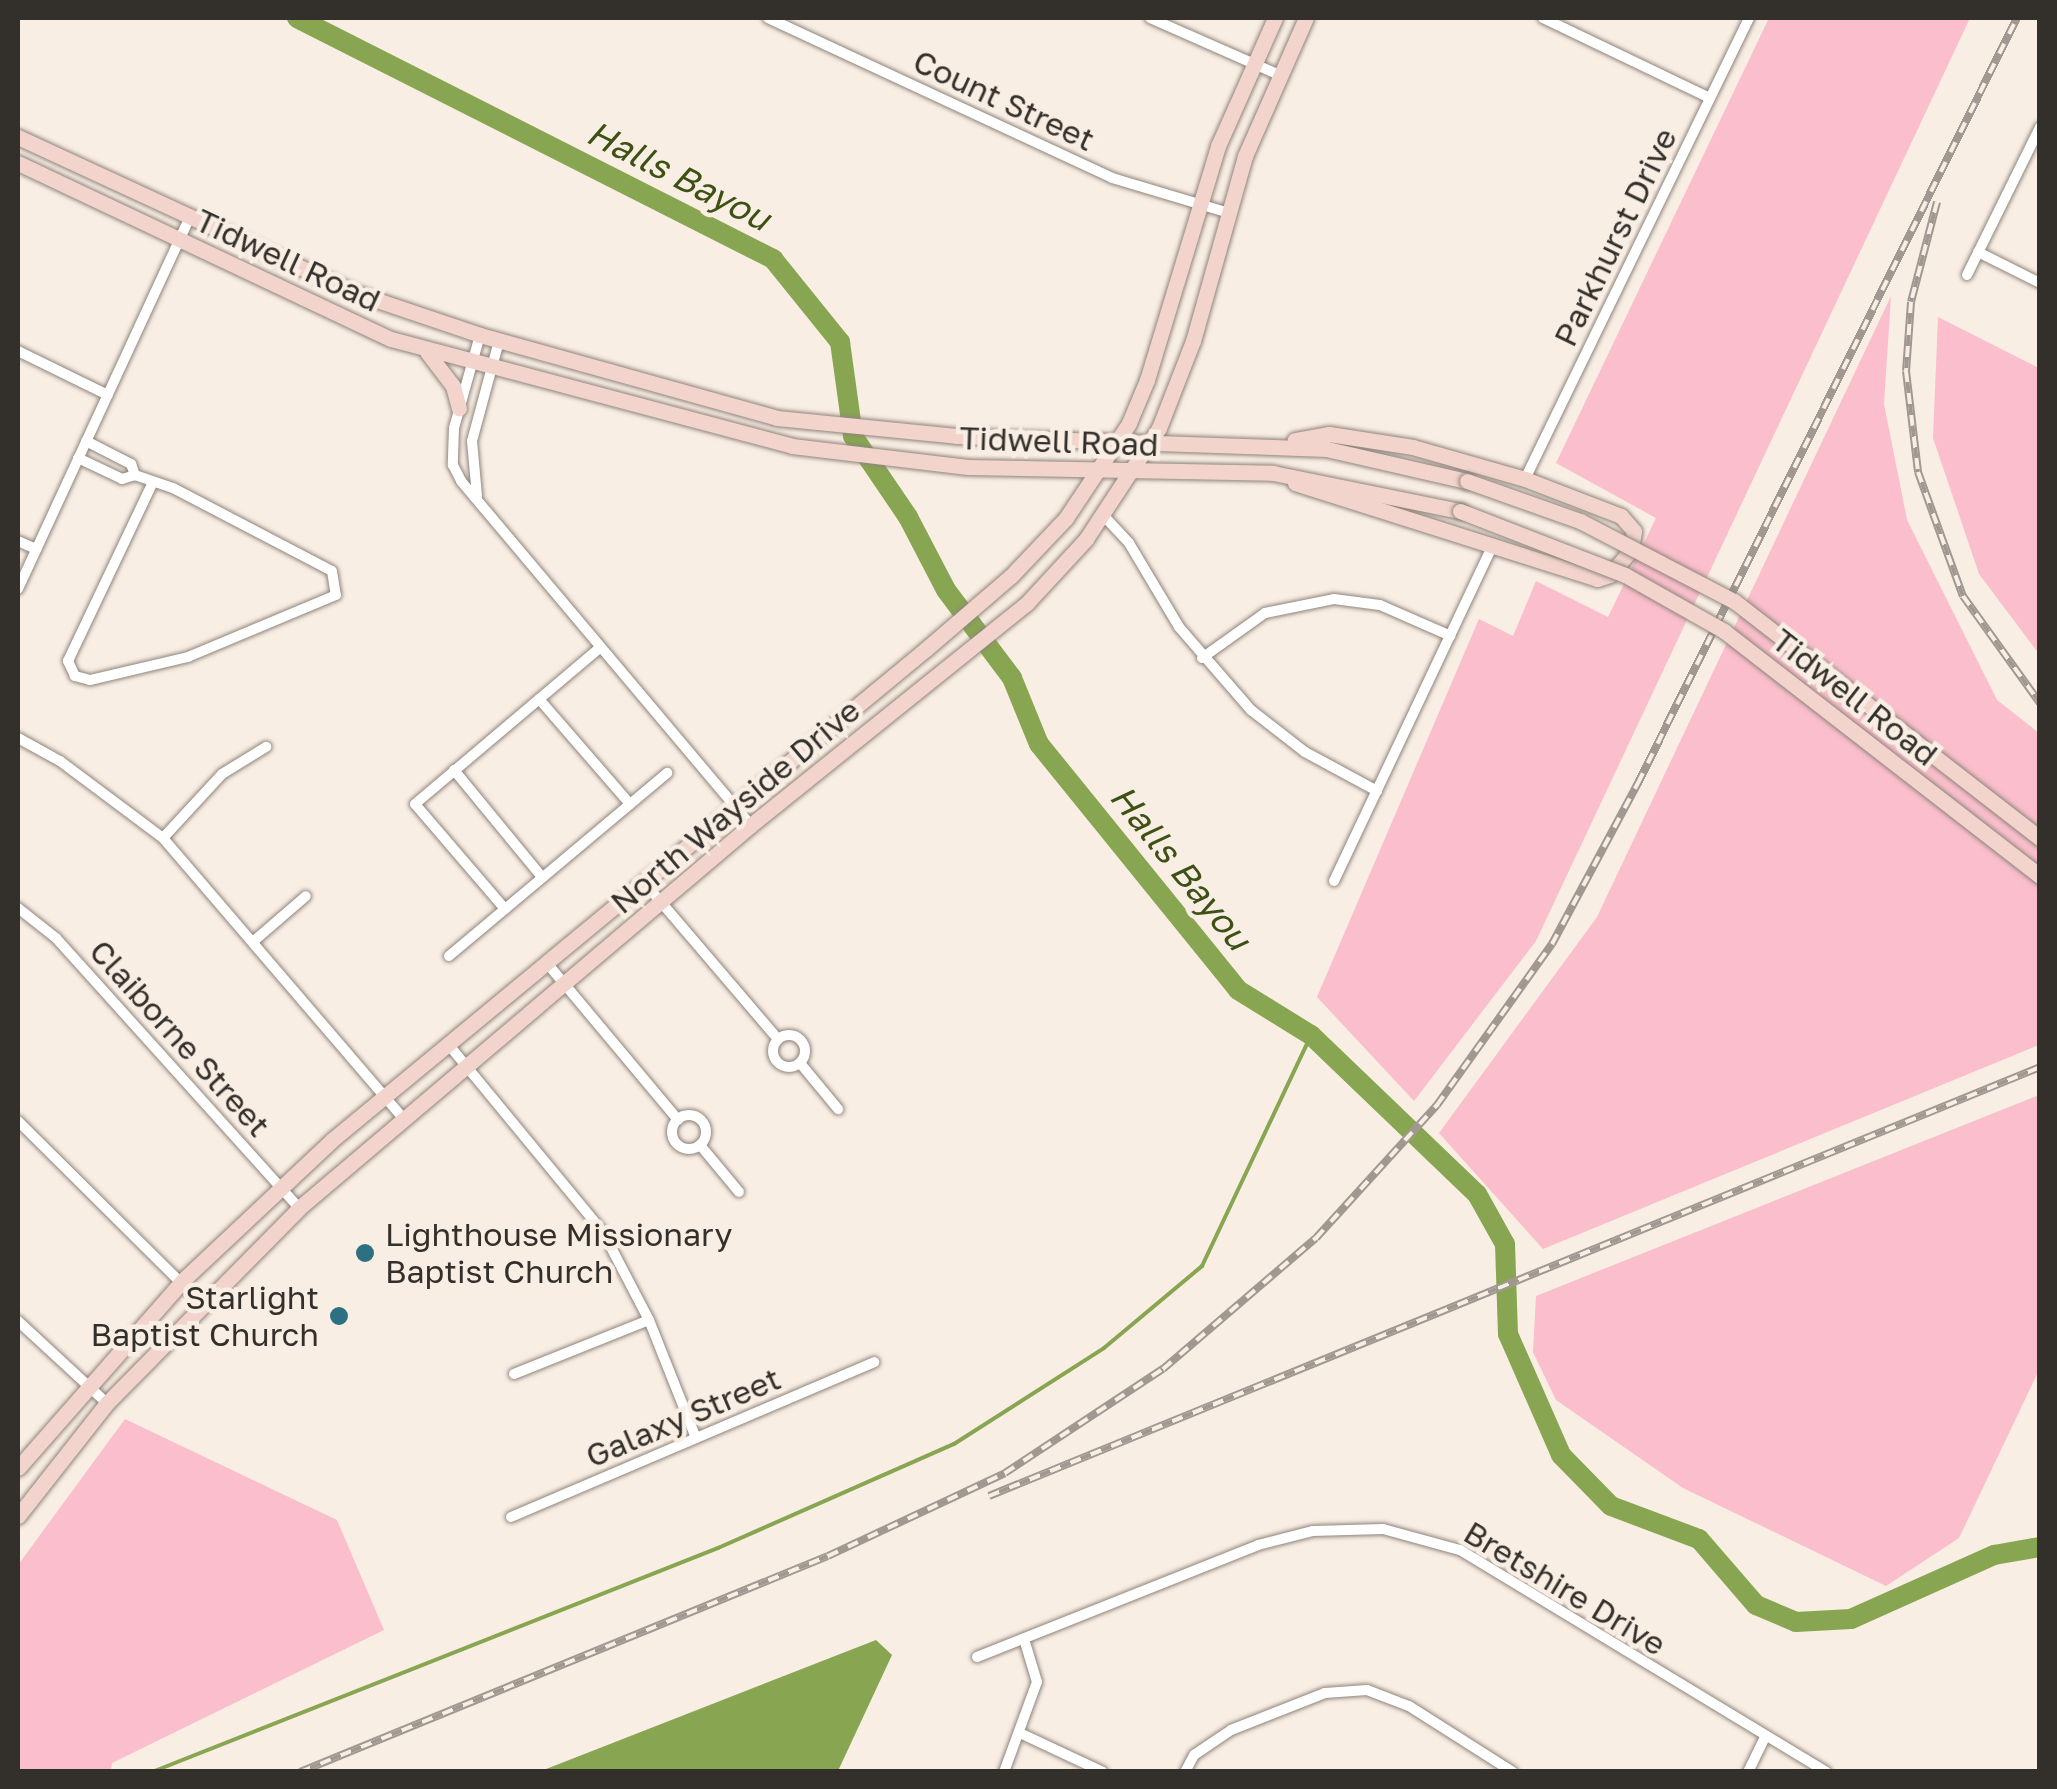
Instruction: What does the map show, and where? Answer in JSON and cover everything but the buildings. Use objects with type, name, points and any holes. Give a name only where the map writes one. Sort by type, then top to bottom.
[{"type":"main road","name":"North Wayside Drive","points":[[18,1468],[88,1382],[182,1281],[282,1187],[733,805],[926,650],[1011,576],[1066,518],[1117,440],[1164,334],[1199,204],[1275,18]]},
{"type":"main road","name":"North Wayside Drive","points":[[20,1509],[106,1403],[299,1208],[751,825],[1027,603],[1104,516],[1151,442],[1193,342],[1226,212],[1306,18]]},
{"type":"main road","name":"Tidwell Road","points":[[18,136],[354,292],[499,341],[776,418],[956,436],[1274,444],[1383,458],[1580,521],[1734,601],[2040,838]]},
{"type":"main road","name":"Tidwell Road","points":[[18,163],[287,293],[424,349],[491,370],[792,446],[968,467],[1273,473],[1460,511],[1610,568],[1724,631],[2040,876]]},
{"type":"main road","points":[[424,349],[454,386],[459,408]]},
{"type":"main road","points":[[1273,473],[1334,499],[1493,544],[1597,579],[1610,575],[1631,550],[1634,531],[1622,516],[1525,479],[1413,447],[1329,434],[1274,444]]},
{"type":"street","name":"Count Street","points":[[768,18],[1112,178],[1226,212]]},
{"type":"street","points":[[1150,18],[1279,76]]},
{"type":"street","points":[[1542,18],[1710,98]]},
{"type":"street","name":"Parkhurst Drive","points":[[1525,479],[1749,18]]},
{"type":"street","points":[[1966,275],[2040,128]]},
{"type":"street","points":[[18,589],[190,217]]},
{"type":"street","points":[[1978,252],[2040,283]]},
{"type":"street","points":[[480,335],[459,408],[453,465],[751,825]]},
{"type":"street","points":[[477,496],[472,441],[499,341]]},
{"type":"street","points":[[18,352],[108,395]]},
{"type":"street","points":[[86,441],[131,464],[135,475]]},
{"type":"street","points":[[78,458],[122,479],[135,475],[153,482],[332,571],[336,595],[188,657],[90,680],[75,676],[68,661],[153,482]]},
{"type":"street","points":[[1104,516],[1130,543],[1202,658],[1290,741],[1377,791]]},
{"type":"street","points":[[18,541],[36,550]]},
{"type":"street","points":[[1334,881],[1493,544]]},
{"type":"street","points":[[1202,658],[1265,613],[1334,599],[1380,605],[1451,636]]},
{"type":"street","points":[[505,909],[414,804],[601,647]]},
{"type":"street","points":[[540,699],[630,804]]},
{"type":"street","points":[[18,738],[60,760],[163,838],[255,940],[403,1118]]},
{"type":"street","points":[[163,838],[222,774],[266,747]]},
{"type":"street","points":[[454,770],[542,877]]},
{"type":"street","points":[[449,956],[667,772]]},
{"type":"street","points":[[643,881],[778,1039]]},
{"type":"street","points":[[255,940],[306,896]]},
{"type":"street","name":"Claiborne Street","points":[[18,908],[56,938],[299,1208]]},
{"type":"street","points":[[546,962],[678,1120],[702,1122],[700,1146]]},
{"type":"street","points":[[798,1038],[805,1050],[800,1063],[786,1068],[774,1060],[778,1039],[798,1038]]},
{"type":"street","points":[[448,1044],[603,1232],[649,1320],[696,1438]]},
{"type":"street","points":[[800,1063],[838,1109]]},
{"type":"street","points":[[678,1120],[676,1143],[700,1146],[739,1192]]},
{"type":"street","points":[[18,1121],[202,1302]]},
{"type":"street","points":[[514,1374],[649,1320]]},
{"type":"street","points":[[18,1321],[88,1382],[106,1403]]},
{"type":"street","name":"Galaxy Street","points":[[511,1517],[874,1362]]},
{"type":"street","name":"Bretshire Drive","points":[[977,1657],[1258,1545],[1313,1531],[1382,1529],[1460,1550],[1764,1739],[1826,1772]]},
{"type":"street","points":[[1004,1772],[1022,1734],[1037,1682],[1024,1638]]},
{"type":"street","points":[[1184,1772],[1194,1755],[1231,1730],[1325,1693],[1367,1690],[1409,1706],[1513,1772]]},
{"type":"street","points":[[1022,1734],[1103,1772]]},
{"type":"street","points":[[1748,1772],[1764,1739]]},
{"type":"shaded area","points":[[1769,18],[1970,18],[1536,941],[1414,1101],[1317,997],[1479,619],[1513,636],[1536,581],[1608,617],[1656,518],[1556,463]]},
{"type":"shaded area","points":[[1891,296],[1884,404],[1907,520],[1997,700],[2039,733],[2039,1045],[1543,1249],[1439,1133],[1597,917]]},
{"type":"shaded area","points":[[1938,317],[2039,368],[2039,654],[1979,574],[1933,438]]},
{"type":"shaded area","points":[[2039,1095],[2039,1370],[1959,1538],[1886,1586],[1683,1488],[1556,1400],[1533,1352],[1536,1296]]},
{"type":"shaded area","points":[[125,1419],[337,1520],[384,1630],[112,1763],[111,1771],[18,1771],[18,1565]]},
{"type":"shaded area","points":[[876,1640],[892,1655],[838,1771],[541,1771]]},
{"type":"waterway","name":"Halls Bayou","points":[[297,18],[773,259],[840,342],[853,436],[908,517],[946,590],[1012,678],[1039,744],[1238,990],[1311,1035],[1477,1194],[1505,1244],[1508,1334],[1561,1455],[1611,1506],[1699,1539],[1756,1605],[1796,1622],[1851,1619],[1994,1555],[2040,1547]]},
{"type":"waterway","points":[[152,1772],[718,1548],[954,1444],[1104,1348],[1202,1266],[1311,1035]]},
{"type":"railway","points":[[300,1772],[828,1556],[1005,1473],[1163,1369],[1316,1238],[1437,1105],[1552,944],[1638,783],[2017,18]]},
{"type":"railway","points":[[1937,202],[1911,302],[1906,371],[1918,472],[1963,596],[2040,703]]},
{"type":"railway","points":[[989,1496],[2040,1067]]},
{"type":"place","name":"Lighthouse Missionary Baptist Church","points":[[365,1253]]},
{"type":"place","name":"Starlight Baptist Church","points":[[339,1316]]}]
